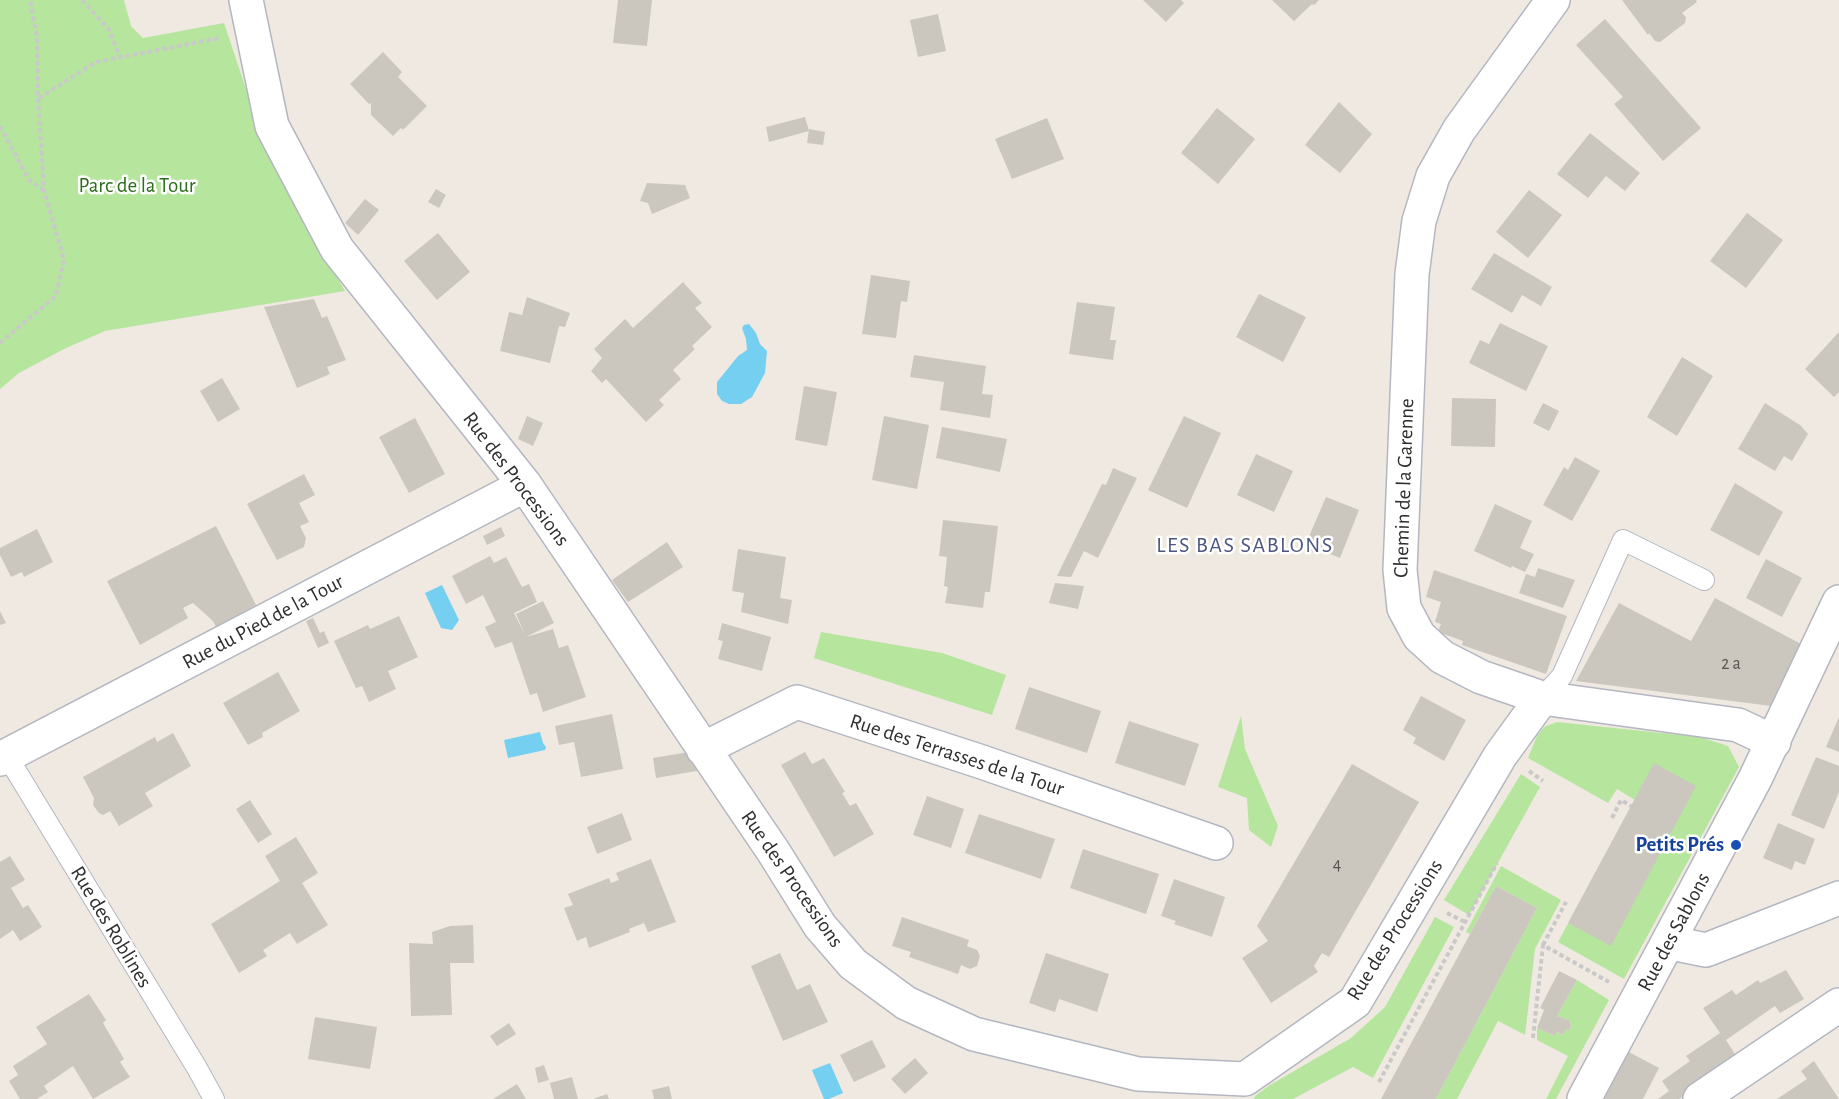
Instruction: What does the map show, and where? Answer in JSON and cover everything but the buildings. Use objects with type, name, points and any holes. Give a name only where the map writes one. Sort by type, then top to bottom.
[{"type":"street","name":"Rue des Processions","points":[[246,0],[272,126],[337,249],[525,485],[773,851],[820,926],[853,964],[906,1003],[974,1034],[1138,1074],[1242,1089],[1355,1002],[1500,756],[1542,698]]},
{"type":"street","name":"Chemin de la Garenne","points":[[1554,0],[1459,130],[1433,176],[1419,221],[1412,274],[1400,570],[1404,608],[1419,636],[1442,657],[1481,677],[1542,698],[1738,725],[1774,742]]},
{"type":"street","name":"Rue du Pied de la Tour","points":[[4,758],[525,485]]},
{"type":"street","name":"Rue des Sablons","points":[[1584,1099],[1774,742],[1839,602]]},
{"type":"street","name":"Rue des Terrasses de la Tour","points":[[703,749],[797,702],[979,761],[1216,843]]},
{"type":"street","points":[[1671,939],[1681,945],[1706,950],[1839,898]]},
{"type":"street","points":[[1700,1099],[1839,1005]]},
{"type":"lane","points":[[1542,698],[1562,676],[1623,540],[1704,580]]},
{"type":"lane","name":"Rue des Roblines","points":[[4,758],[191,1058],[214,1099]]},
{"type":"path","points":[[0,343],[56,296],[64,260],[44,190],[38,99],[37,37],[30,0]]},
{"type":"path","points":[[82,0],[108,28],[120,57]]},
{"type":"path","points":[[38,99],[96,62],[253,32]]},
{"type":"path","points":[[0,126],[29,180],[44,190]]},
{"type":"path","points":[[1524,768],[1543,781]]},
{"type":"path","points":[[1611,818],[1621,800],[1631,806]]},
{"type":"path","points":[[1379,1082],[1497,863]]},
{"type":"path","points":[[1533,1038],[1543,945],[1566,902]]},
{"type":"path","points":[[1543,945],[1639,998]]},
{"type":"green space","name":"Parc de la Tour","points":[[0,0],[124,0],[131,26],[143,38],[224,23],[257,122],[290,194],[345,291],[105,331],[64,349],[19,373],[0,389]]},
{"type":"green space","points":[[821,632],[942,653],[1006,675],[992,715],[814,658]]},
{"type":"green space","points":[[1241,716],[1245,749],[1278,826],[1271,847],[1249,830],[1247,798],[1218,787]]},
{"type":"green space","points":[[1557,722],[1700,737],[1728,746],[1739,767],[1624,979],[1558,942],[1635,800],[1617,789],[1608,803],[1528,758],[1537,736],[1544,727]]},
{"type":"green space","points":[[1521,774],[1540,787],[1469,915],[1444,900]]},
{"type":"green space","points":[[1501,866],[1561,900],[1535,949],[1525,1035],[1498,1021],[1457,1099],[1436,1099],[1537,908],[1496,886],[1470,934],[1466,932]]},
{"type":"green space","points":[[1435,917],[1454,927],[1373,1078],[1353,1067],[1293,1099],[1254,1099],[1270,1085],[1351,1038],[1385,1007]]},
{"type":"green space","points":[[1577,980],[1609,1000],[1556,1099],[1546,1099],[1568,1056],[1537,1040],[1537,1028],[1555,1036],[1557,1032],[1563,1035],[1566,1029],[1570,1030],[1569,1020],[1557,1016]]},
{"type":"water","points":[[749,324],[760,344],[767,351],[765,373],[752,397],[741,404],[729,404],[722,401],[717,394],[717,382],[738,356],[747,350],[742,328]]},
{"type":"water","points":[[442,585],[459,620],[452,630],[441,628],[425,593]]},
{"type":"water","points":[[540,732],[545,750],[508,758],[504,740]]},
{"type":"water","points":[[830,1063],[843,1093],[824,1099],[812,1070]]},
{"type":"place","name":"Petits Prés","points":[[1736,845]]},
{"type":"district","name":"LES BAS SABLONS","points":[[1245,545]]}]
